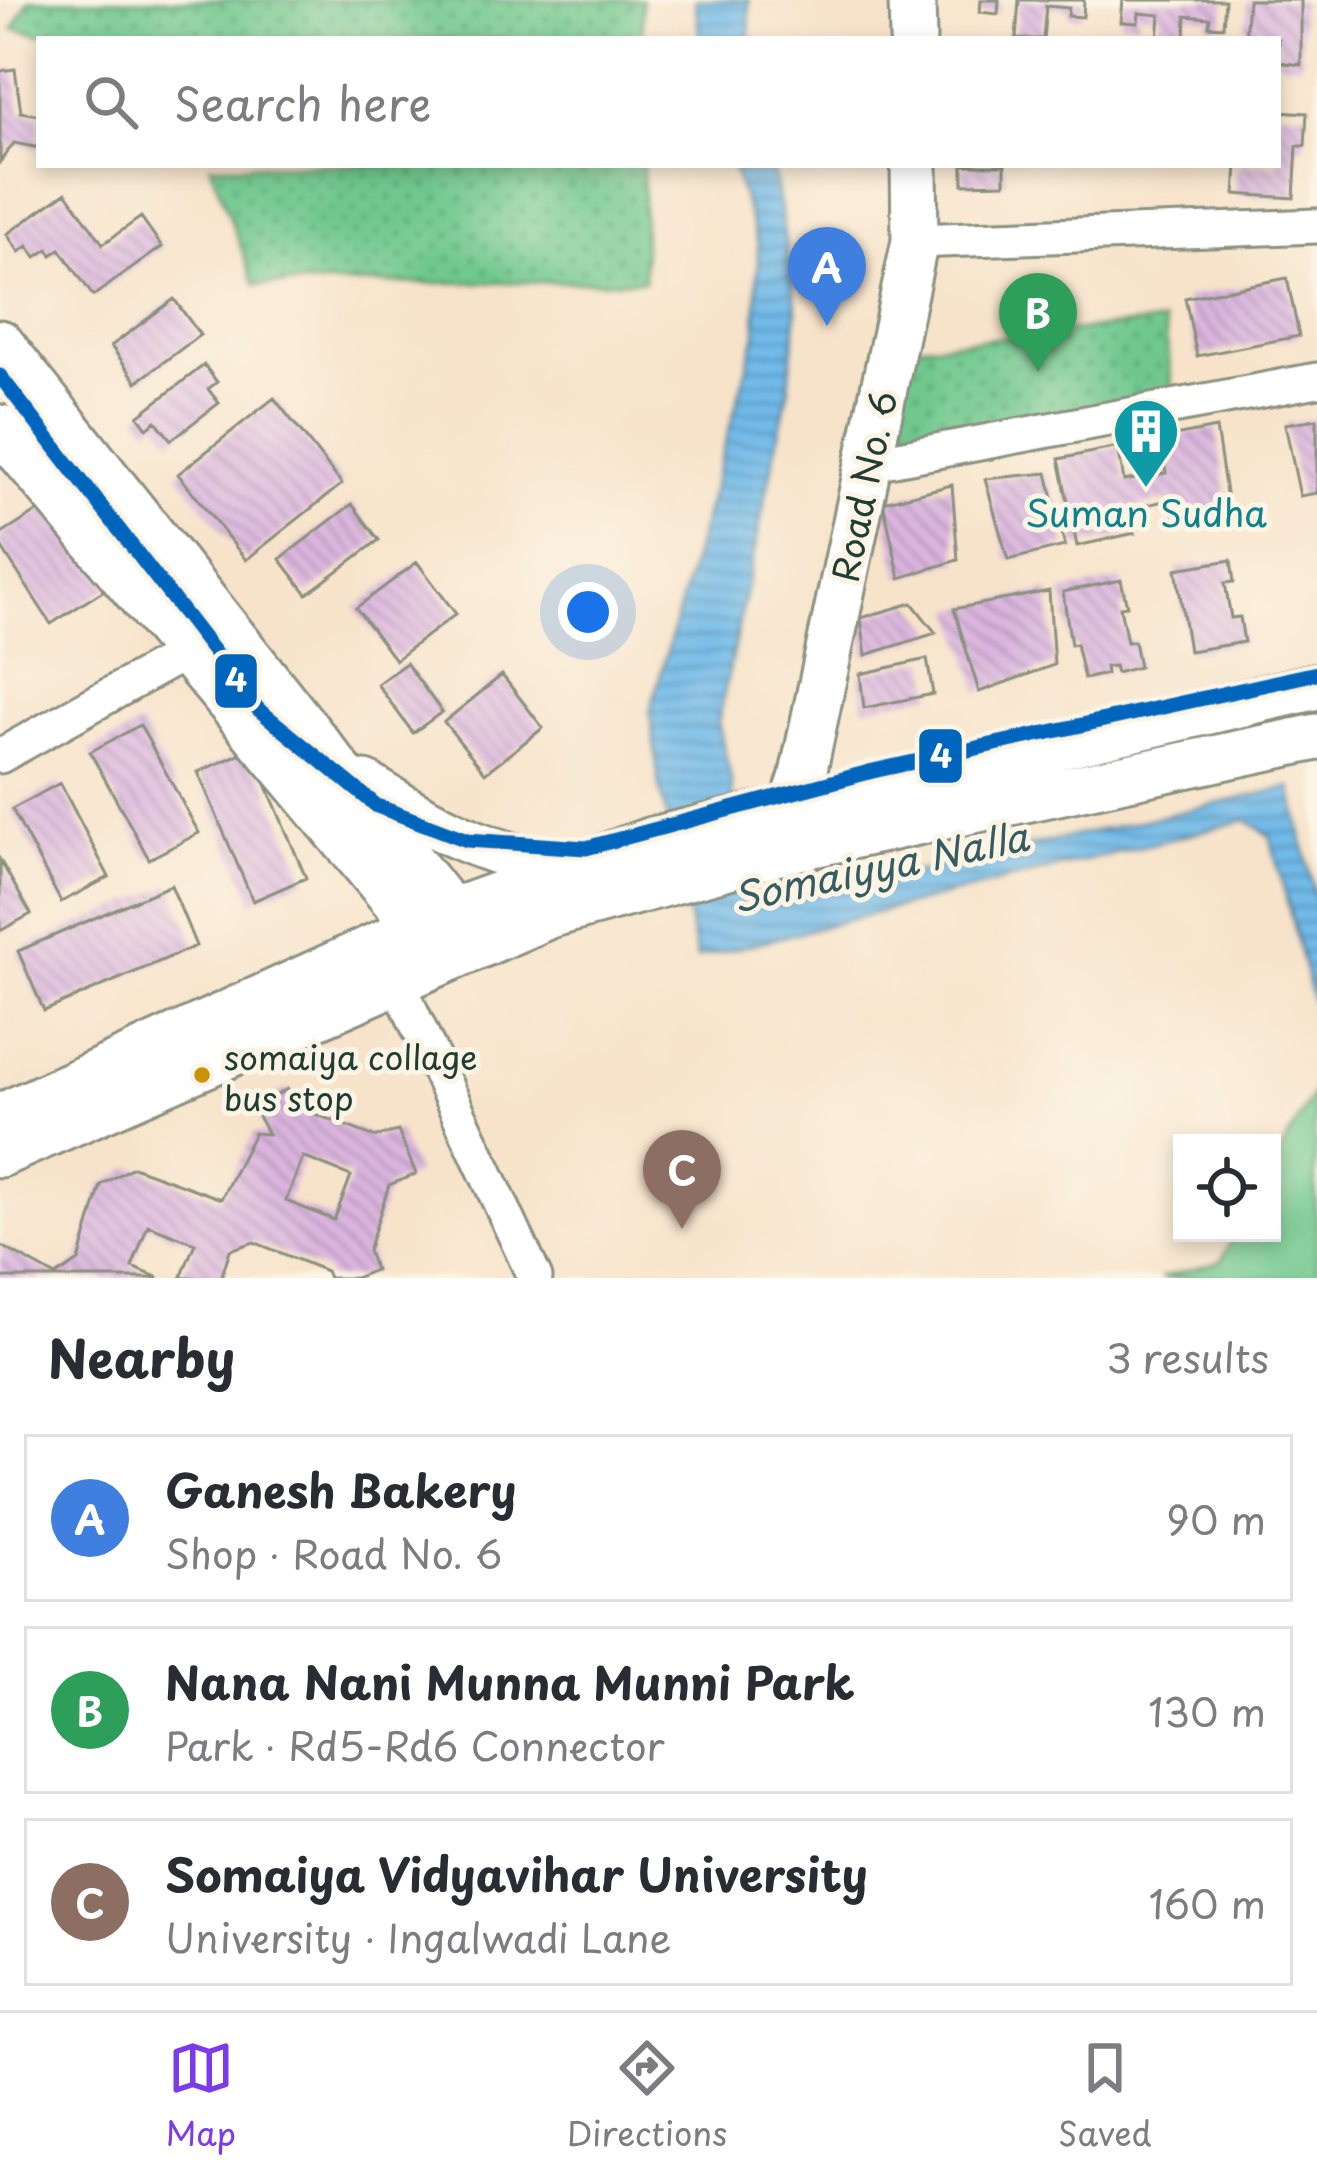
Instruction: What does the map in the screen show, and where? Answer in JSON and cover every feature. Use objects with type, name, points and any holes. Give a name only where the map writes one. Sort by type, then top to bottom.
[{"type":"street","points":[[912,0],[913,36]]},
{"type":"street","name":"Road No. 6","points":[[767,826],[867,464],[915,241],[914,168]]},
{"type":"street","points":[[915,241],[1317,226]]},
{"type":"street","points":[[0,343],[233,628],[337,767],[423,946],[535,1278]]},
{"type":"street","points":[[867,464],[1317,380]]},
{"type":"street","points":[[0,428],[188,651],[423,946]]},
{"type":"street","points":[[0,756],[233,628]]},
{"type":"street","points":[[423,946],[549,915],[657,862],[767,826],[1317,686]]},
{"type":"street","points":[[767,826],[1317,737]]},
{"type":"street","points":[[337,767],[471,845],[530,862],[578,867],[657,862]]},
{"type":"street","points":[[0,1154],[17,1107],[423,946],[578,867]]},
{"type":"green space","points":[[29,0],[642,0],[642,36],[50,36],[13,29]]},
{"type":"green space","points":[[211,168],[643,168],[644,281],[255,285]]},
{"type":"green space","points":[[1164,322],[1174,398],[889,448],[912,346]]},
{"type":"green space","points":[[1314,1091],[1317,1278],[1160,1278],[1220,1262],[1231,1242],[1281,1242],[1281,1152]]},
{"type":"water","points":[[695,0],[749,0],[750,36],[700,36]]},
{"type":"water","points":[[733,168],[773,168],[797,310],[789,387],[718,722],[731,779],[741,911],[1291,787],[1317,906],[1317,1018],[1270,836],[1246,820],[697,958],[659,782],[650,712],[756,334],[758,244]]},
{"type":"building","points":[[981,0],[999,0],[998,14],[980,12]]},
{"type":"building","points":[[1019,0],[1084,0],[1083,17],[1068,16],[1069,8],[1046,6],[1043,36],[1016,36]]},
{"type":"building","points":[[1123,0],[1225,0],[1223,27],[1209,26],[1210,18],[1186,16],[1185,36],[1158,36],[1160,15],[1139,13],[1138,23],[1121,22]]},
{"type":"building","points":[[1248,0],[1301,0],[1301,65],[1281,62],[1281,36],[1245,36]]},
{"type":"building","points":[[15,69],[21,112],[36,114],[36,147],[14,143],[0,162],[0,71]]},
{"type":"building","points":[[1281,111],[1307,113],[1305,146],[1297,146],[1294,198],[1235,194],[1237,168],[1281,168]]},
{"type":"building","points":[[963,168],[1005,168],[1005,183],[963,184]]},
{"type":"building","points":[[66,192],[103,244],[141,217],[162,247],[93,296],[60,249],[52,255],[48,249],[36,257],[28,246],[19,252],[7,234]]},
{"type":"building","points":[[1287,278],[1299,336],[1197,356],[1185,298]]},
{"type":"building","points":[[174,299],[200,335],[137,382],[111,346]]},
{"type":"building","points":[[204,365],[217,382],[208,389],[219,403],[171,440],[156,421],[147,428],[138,416]]},
{"type":"building","points":[[274,398],[342,484],[246,560],[178,474]]},
{"type":"building","points":[[1317,419],[1317,493],[1300,496],[1285,424]]},
{"type":"building","name":"Suman Sudha","points":[[1216,428],[1229,512],[1174,524],[1168,500],[1129,509],[1135,533],[1077,546],[1059,459],[1118,447],[1124,481],[1166,473],[1159,439]]},
{"type":"building","points":[[1047,473],[1065,546],[1008,560],[985,479]]},
{"type":"building","points":[[952,485],[958,560],[900,578],[883,502]]},
{"type":"building","points":[[54,501],[109,587],[51,624],[0,545],[0,535]]},
{"type":"building","points":[[352,504],[379,540],[307,594],[280,559]]},
{"type":"building","points":[[1231,560],[1234,582],[1225,583],[1231,618],[1240,617],[1244,642],[1189,651],[1176,569]]},
{"type":"building","points":[[417,562],[456,614],[395,660],[356,608]]},
{"type":"building","points":[[1121,580],[1127,642],[1134,641],[1139,667],[1116,673],[1114,666],[1105,667],[1106,674],[1084,679],[1076,644],[1071,645],[1063,592]]},
{"type":"building","points":[[1049,591],[1054,665],[979,692],[954,609]]},
{"type":"building","points":[[912,603],[936,633],[866,655],[861,618]]},
{"type":"building","points":[[927,659],[933,694],[864,708],[860,674]]},
{"type":"building","points":[[406,663],[442,712],[413,733],[377,684]]},
{"type":"building","points":[[502,675],[543,728],[485,773],[444,722]]},
{"type":"building","points":[[140,725],[199,833],[149,859],[90,752]]},
{"type":"building","points":[[251,749],[306,878],[253,901],[198,772]]},
{"type":"building","points":[[60,783],[109,877],[61,902],[12,809]]},
{"type":"building","points":[[0,860],[31,914],[0,931]]},
{"type":"building","points":[[171,885],[196,946],[44,1011],[18,951]]},
{"type":"building","points":[[287,1089],[307,1111],[375,1137],[398,1131],[416,1174],[389,1185],[368,1251],[375,1270],[355,1278],[329,1278],[326,1271],[254,1242],[230,1250],[221,1278],[181,1278],[195,1243],[148,1225],[132,1267],[159,1278],[0,1278],[0,1245],[56,1276],[79,1261],[101,1185],[133,1167],[221,1199],[254,1133],[268,1134],[254,1109]],"holes":[[[303,1157],[351,1176],[334,1220],[286,1201]]]},
{"type":"transit line","name":"4","points":[[0,376],[258,709],[377,806],[467,840],[586,848],[873,771],[1317,673]]},
{"type":"place","name":"Ganesh Bakery","points":[[827,326]]},
{"type":"place","name":"Nana Nani Munna Munni Park","points":[[1038,372]]},
{"type":"place","name":"Suman Sudha","points":[[1146,490]]},
{"type":"place","name":"somaiya collage bus stop","points":[[202,1075]]},
{"type":"place","name":"Somaiya Vidyavihar University","points":[[682,1229]]},
{"type":"water label","name":"Somaiyya Nalla","points":[[880,865]]}]
